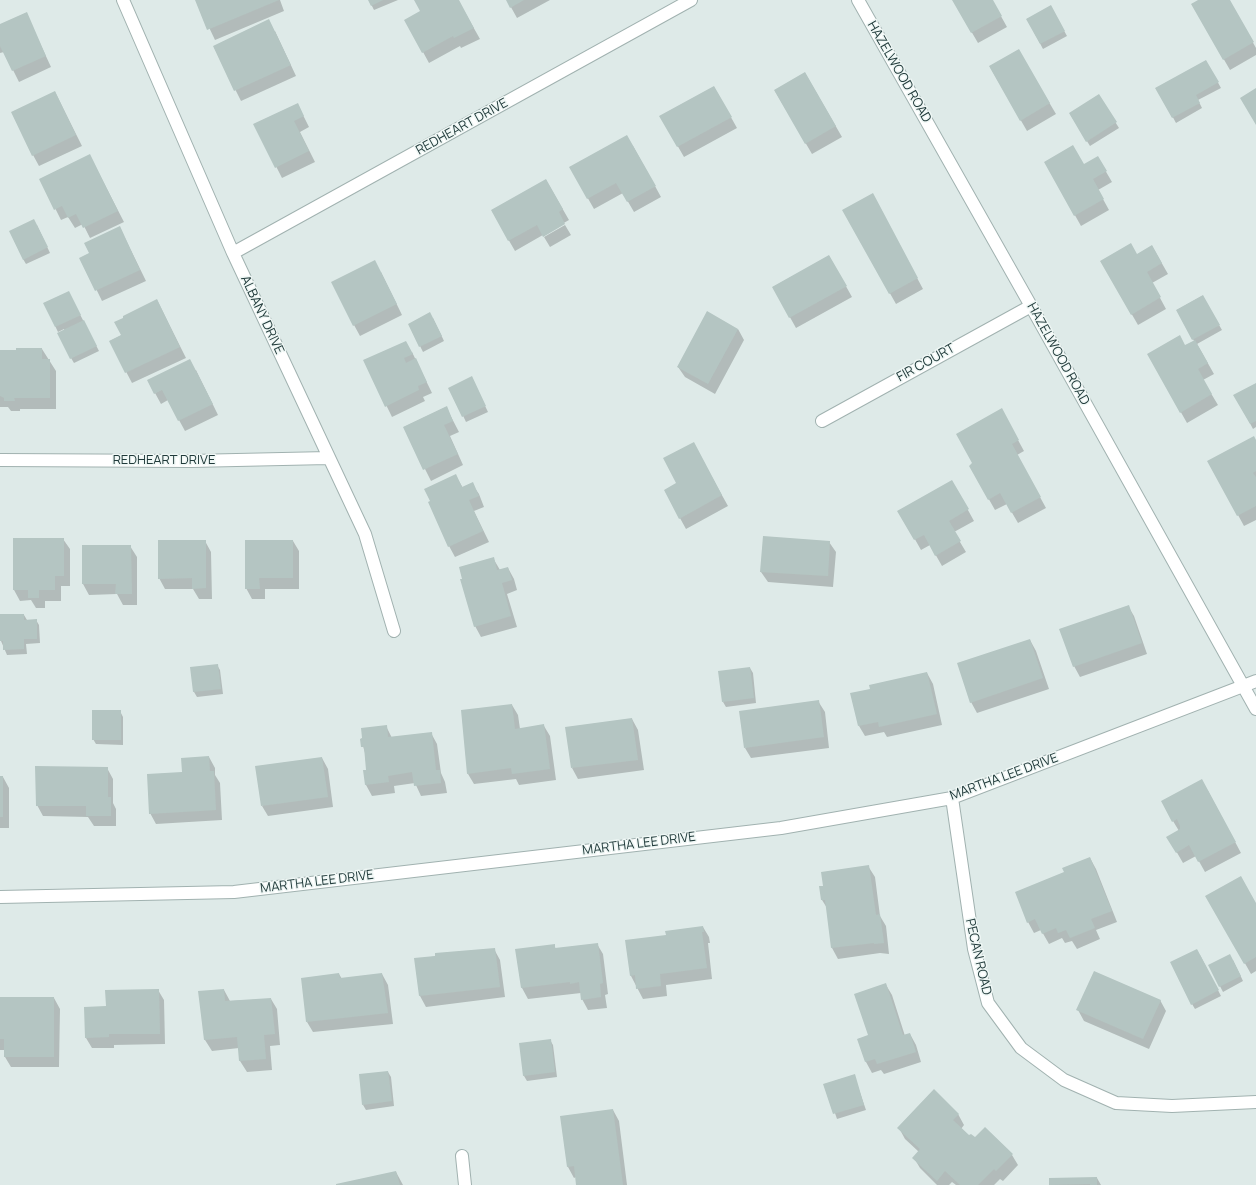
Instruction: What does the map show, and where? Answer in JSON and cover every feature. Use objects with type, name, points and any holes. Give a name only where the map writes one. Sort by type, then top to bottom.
[{"type":"street","name":"ALBANY DRIVE","points":[[123,0],[233,253],[365,534],[394,631]]},
{"type":"street","name":"REDHEART DRIVE","points":[[233,253],[691,0]]},
{"type":"street","name":"HAZELWOOD ROAD","points":[[858,0],[1032,306],[1256,709]]},
{"type":"street","name":"FIR COURT","points":[[822,420],[1032,306]]},
{"type":"street","name":"REDHEART DRIVE","points":[[0,460],[328,458]]},
{"type":"street","name":"MARTHA LEE DRIVE","points":[[0,898],[234,892],[781,828],[952,798],[1256,681]]},
{"type":"street","name":"PECAN ROAD","points":[[952,798],[974,949],[988,1003],[1021,1048],[1064,1080],[1116,1103],[1172,1106],[1256,1102]]},
{"type":"street","points":[[462,1156],[465,1185]]},
{"type":"building","points":[[195,0],[279,0],[207,30]]},
{"type":"building","points":[[368,0],[383,0],[371,6]]},
{"type":"building","points":[[414,0],[459,0],[474,28],[454,38],[453,36],[422,53],[404,20],[420,11]]},
{"type":"building","points":[[506,0],[524,0],[510,8]]},
{"type":"building","points":[[952,0],[993,0],[1002,16],[971,33]]},
{"type":"building","points":[[1198,0],[1230,0],[1254,42],[1223,60],[1191,4]]},
{"type":"building","points":[[1051,5],[1065,31],[1040,44],[1026,19]]},
{"type":"building","points":[[27,12],[46,56],[12,71],[0,46],[0,24]]},
{"type":"building","points":[[269,19],[291,65],[234,91],[213,46]]},
{"type":"building","points":[[1019,49],[1050,103],[1020,121],[989,66]]},
{"type":"building","points":[[1206,60],[1219,82],[1196,95],[1200,103],[1172,118],[1155,88]]},
{"type":"building","points":[[805,72],[836,126],[805,144],[774,90]]},
{"type":"building","points":[[714,86],[732,117],[677,147],[659,116]]},
{"type":"building","points":[[1256,88],[1256,125],[1240,98]]},
{"type":"building","points":[[55,91],[76,135],[32,156],[11,112]]},
{"type":"building","points":[[1099,94],[1117,122],[1086,142],[1069,113]]},
{"type":"building","points":[[298,103],[304,116],[294,121],[309,151],[275,168],[253,124]]},
{"type":"building","points":[[627,135],[656,186],[627,202],[616,183],[587,199],[569,167]]},
{"type":"building","points":[[1073,145],[1084,164],[1098,156],[1107,171],[1093,179],[1104,199],[1074,216],[1044,162]]},
{"type":"building","points":[[90,154],[118,211],[83,228],[76,214],[68,218],[62,206],[54,210],[39,179]]},
{"type":"building","points":[[546,179],[563,209],[559,212],[565,224],[543,237],[537,225],[508,241],[491,210]]},
{"type":"building","points":[[873,193],[918,278],[889,294],[842,210]]},
{"type":"building","points":[[34,219],[48,247],[23,260],[9,231]]},
{"type":"building","points":[[120,226],[140,270],[95,291],[79,258],[89,253],[84,243]]},
{"type":"building","points":[[1131,243],[1137,254],[1152,245],[1162,263],[1147,272],[1161,297],[1131,315],[1100,261]]},
{"type":"building","points":[[829,255],[847,286],[789,318],[772,287]]},
{"type":"building","points":[[375,260],[397,304],[353,326],[331,282]]},
{"type":"building","points":[[69,291],[81,315],[55,327],[43,303]]},
{"type":"building","points":[[1203,295],[1220,325],[1192,340],[1176,310]]},
{"type":"building","points":[[157,299],[180,347],[125,373],[109,341],[121,335],[114,322]]},
{"type":"building","points":[[707,311],[738,329],[708,384],[677,367]]},
{"type":"building","points":[[430,312],[442,336],[419,347],[408,324]]},
{"type":"building","points":[[84,320],[97,346],[70,359],[57,333]]},
{"type":"building","points":[[1180,335],[1185,345],[1195,340],[1208,363],[1198,369],[1212,394],[1180,413],[1147,354]]},
{"type":"building","points":[[406,341],[413,354],[404,358],[406,363],[416,358],[427,382],[418,386],[419,390],[385,407],[363,360]]},
{"type":"building","points":[[16,348],[42,348],[42,359],[50,359],[50,398],[14,398],[15,401],[4,401],[4,398],[0,396],[0,350],[16,350]]},
{"type":"building","points":[[190,359],[213,404],[178,421],[162,390],[154,394],[147,380]]},
{"type":"building","points":[[472,376],[486,406],[462,417],[448,388]]},
{"type":"building","points":[[1256,383],[1256,421],[1250,424],[1233,395]]},
{"type":"building","points":[[447,406],[453,421],[444,425],[458,454],[423,470],[403,427]]},
{"type":"building","points":[[1002,408],[1019,440],[1012,444],[1041,497],[1011,513],[1000,493],[988,500],[969,466],[972,463],[956,434]]},
{"type":"building","points":[[1254,436],[1256,440],[1256,471],[1253,473],[1256,477],[1256,506],[1237,516],[1207,461]]},
{"type":"building","points":[[694,442],[722,495],[679,519],[664,490],[676,483],[663,458]]},
{"type":"building","points":[[456,474],[462,487],[473,482],[479,496],[469,500],[483,531],[448,547],[428,502],[430,501],[424,489]]},
{"type":"building","points":[[952,480],[969,509],[949,521],[961,541],[935,556],[924,535],[914,540],[897,511]]},
{"type":"building","points":[[763,536],[830,541],[828,576],[760,572]]},
{"type":"building","points":[[13,538],[64,538],[64,576],[55,576],[55,590],[39,590],[39,598],[28,598],[28,590],[13,590]]},
{"type":"building","points":[[158,540],[206,540],[206,588],[192,589],[192,578],[158,579]]},
{"type":"building","points":[[245,540],[293,540],[293,578],[259,578],[260,589],[245,589]]},
{"type":"building","points":[[82,545],[131,545],[132,594],[115,594],[116,584],[82,584]]},
{"type":"building","points":[[494,557],[497,570],[508,567],[512,580],[502,583],[511,616],[474,627],[460,579],[462,579],[459,567]]},
{"type":"building","points":[[1129,605],[1142,643],[1073,667],[1059,629]]},
{"type":"building","points":[[0,614],[24,614],[24,620],[37,619],[37,639],[24,639],[24,649],[3,650],[3,641],[0,641]]},
{"type":"building","points":[[1030,639],[1043,678],[970,703],[957,663]]},
{"type":"building","points":[[218,664],[221,689],[193,692],[190,667]]},
{"type":"building","points":[[750,667],[754,698],[722,702],[718,671]]},
{"type":"building","points":[[927,672],[937,714],[879,727],[878,722],[858,726],[850,693],[870,689],[869,685]]},
{"type":"building","points":[[819,700],[824,737],[744,748],[739,711]]},
{"type":"building","points":[[512,704],[515,729],[544,724],[550,769],[512,774],[511,768],[467,774],[461,710]]},
{"type":"building","points":[[92,710],[121,710],[121,740],[92,740]]},
{"type":"building","points":[[632,718],[638,760],[571,768],[565,727]]},
{"type":"building","points":[[387,725],[388,737],[432,732],[436,770],[440,770],[441,783],[414,786],[412,772],[388,776],[389,782],[365,785],[363,770],[366,770],[364,747],[361,747],[360,739],[362,738],[361,728]]},
{"type":"building","points":[[209,756],[210,771],[214,771],[216,810],[149,814],[147,774],[182,772],[181,758]]},
{"type":"building","points":[[322,757],[328,797],[261,806],[255,766]]},
{"type":"building","points":[[35,766],[108,767],[108,797],[111,797],[111,816],[86,816],[86,806],[36,806]]},
{"type":"building","points":[[0,776],[3,776],[3,817],[0,817]]},
{"type":"building","points":[[1202,779],[1236,842],[1198,862],[1189,845],[1176,853],[1166,837],[1180,829],[1180,826],[1177,819],[1172,822],[1161,801]]},
{"type":"building","points":[[1090,857],[1112,911],[1091,919],[1095,928],[1070,938],[1066,930],[1058,933],[1056,928],[1042,934],[1035,919],[1027,923],[1015,892],[1064,872],[1062,868]]},
{"type":"building","points":[[869,865],[876,915],[880,914],[884,943],[831,948],[825,900],[821,900],[819,886],[823,886],[821,872]]},
{"type":"building","points":[[1241,876],[1256,903],[1256,957],[1244,964],[1205,896]]},
{"type":"building","points":[[703,926],[704,932],[702,932],[707,968],[660,974],[661,986],[636,989],[635,975],[630,976],[625,940],[666,935],[665,931]]},
{"type":"building","points":[[598,943],[603,983],[600,984],[601,997],[581,1000],[579,982],[521,988],[515,949],[555,944],[555,948]]},
{"type":"building","points":[[495,948],[500,987],[419,996],[414,958],[435,956],[435,953]]},
{"type":"building","points":[[1197,949],[1219,990],[1191,1005],[1170,962]]},
{"type":"building","points":[[1230,954],[1241,976],[1219,987],[1208,965]]},
{"type":"building","points":[[1094,971],[1161,1000],[1143,1039],[1076,1010]]},
{"type":"building","points":[[339,973],[340,978],[382,973],[388,1013],[306,1022],[301,978]]},
{"type":"building","points":[[886,983],[903,1035],[910,1033],[916,1052],[877,1064],[875,1059],[865,1062],[857,1039],[868,1035],[854,994]]},
{"type":"building","points":[[159,989],[160,1034],[109,1034],[109,1037],[85,1038],[84,1007],[106,1006],[105,990]]},
{"type":"building","points":[[224,989],[225,1001],[271,998],[275,1034],[264,1035],[266,1059],[239,1061],[237,1037],[204,1040],[198,991]]},
{"type":"building","points":[[0,997],[54,997],[54,1057],[4,1057],[4,1039],[0,1039]]},
{"type":"building","points":[[551,1039],[555,1072],[523,1076],[519,1043]]},
{"type":"building","points":[[388,1071],[392,1101],[362,1105],[359,1074]]},
{"type":"building","points":[[855,1074],[864,1105],[833,1114],[823,1084]]},
{"type":"building","points":[[934,1089],[959,1114],[953,1120],[969,1135],[971,1134],[975,1137],[985,1127],[1013,1154],[996,1171],[994,1169],[978,1185],[960,1185],[945,1171],[937,1181],[912,1158],[920,1149],[897,1128]]},
{"type":"building","points":[[613,1109],[623,1185],[576,1185],[574,1166],[567,1167],[560,1116]]},
{"type":"building","points":[[396,1171],[400,1185],[336,1185],[336,1184]]},
{"type":"building","points":[[1097,1177],[1097,1185],[1049,1185],[1049,1178]]}]
